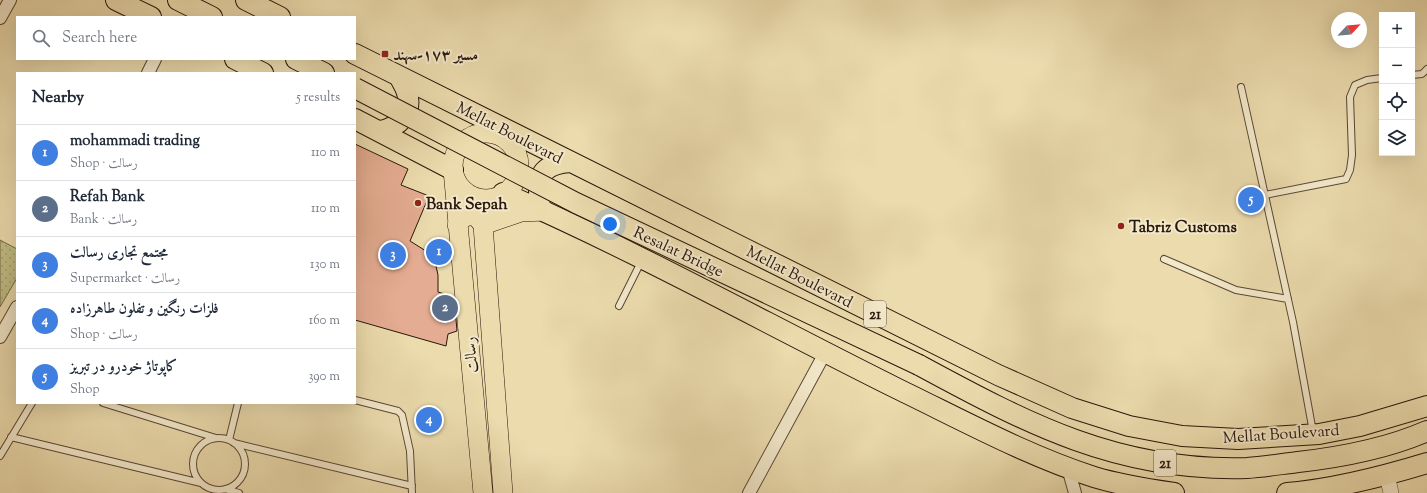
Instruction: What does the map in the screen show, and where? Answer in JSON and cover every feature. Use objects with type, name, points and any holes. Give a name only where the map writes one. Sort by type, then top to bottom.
[{"type":"highway","points":[[116,0],[148,16]]},
{"type":"highway","points":[[178,0],[210,16]]},
{"type":"highway","points":[[246,0],[278,16]]},
{"type":"highway","name":"Mellat Boulevard","points":[[356,54],[477,115],[522,147],[570,162],[998,375],[1072,408],[1129,426],[1182,436],[1238,439],[1314,434],[1360,426],[1427,406]]},
{"type":"highway","points":[[298,60],[322,72]]},
{"type":"highway","points":[[240,65],[260,72]]},
{"type":"highway","points":[[380,131],[388,130],[401,122],[408,110],[408,94],[399,76]]},
{"type":"highway","name":"Resalat Bridge","points":[[356,89],[576,203],[919,365]]},
{"type":"highway","points":[[356,119],[453,170]]},
{"type":"highway","points":[[544,211],[539,198],[538,180],[548,167],[557,163],[570,162]]},
{"type":"highway","points":[[503,193],[544,211],[642,259],[825,353],[1006,442],[1068,468],[1139,488],[1174,493]]},
{"type":"highway","name":"Mellat Boulevard","points":[[919,365],[1004,411],[1052,432],[1104,451],[1149,461],[1202,468],[1248,468],[1322,459],[1362,452],[1404,441],[1427,431]]},
{"type":"highway","points":[[1287,493],[1316,492],[1389,484],[1427,464]]},
{"type":"main road","points":[[475,135],[477,115]]},
{"type":"main road","points":[[492,133],[522,147],[519,172],[512,188],[494,198],[480,199],[465,192],[457,182],[453,170],[453,160],[461,144],[475,135],[492,133]]},
{"type":"main road","name":"رسالت","points":[[453,170],[483,493]]},
{"type":"main road","points":[[484,226],[503,193]]},
{"type":"main road","points":[[484,226],[521,212],[544,211]]},
{"type":"main road","points":[[457,224],[465,216],[476,216],[484,226]]},
{"type":"main road","name":"رسالت","points":[[484,226],[502,493]]},
{"type":"street","points":[[0,18],[10,0]]},
{"type":"street","points":[[149,72],[155,60]]},
{"type":"street","points":[[0,337],[16,309]]},
{"type":"street","points":[[749,493],[825,353]]},
{"type":"street","points":[[1068,468],[1075,493]]},
{"type":"lane","points":[[1415,75],[1422,74],[1427,69]]},
{"type":"lane","points":[[1265,195],[1346,179],[1350,170],[1352,155],[1350,96],[1355,85],[1367,80],[1379,78]]},
{"type":"lane","points":[[1241,87],[1288,299],[1314,434]]},
{"type":"lane","points":[[619,306],[642,259]]},
{"type":"lane","points":[[1164,259],[1236,290],[1288,299]]},
{"type":"lane","points":[[105,404],[216,438],[232,441],[412,490],[410,451],[402,415],[398,411],[356,400]]},
{"type":"lane","points":[[0,456],[31,404]]},
{"type":"lane","points":[[216,438],[200,445],[194,456],[193,469],[201,483],[211,491],[225,489],[236,483],[243,473],[244,456],[232,441],[238,404]]},
{"type":"lane","points":[[11,437],[201,483]]},
{"type":"lane","points":[[225,489],[239,493]]},
{"type":"shaded area","points":[[0,240],[16,248],[16,280],[0,307]]},
{"type":"building","points":[[356,144],[408,169],[401,185],[429,196],[410,241],[426,251],[436,266],[438,275],[438,292],[454,297],[457,331],[448,334],[446,346],[356,320]]},
{"type":"place","name":"مسیر ۱۷۳-سهند","points":[[385,54]]},
{"type":"place","name":"کاپوتاژ خودرو در تبریز","points":[[1251,200]]},
{"type":"place","name":"Bank Sepah","points":[[418,203]]},
{"type":"place","name":"Tabriz Customs","points":[[1121,226]]},
{"type":"place","name":"mohammadi trading","points":[[439,252]]},
{"type":"place","name":"مجتمع تجاری رسالت","points":[[393,255]]},
{"type":"place","name":"Refah Bank","points":[[445,308]]},
{"type":"place","name":"فلزات رنگین و تفلون طاهرزاده","points":[[429,420]]}]
